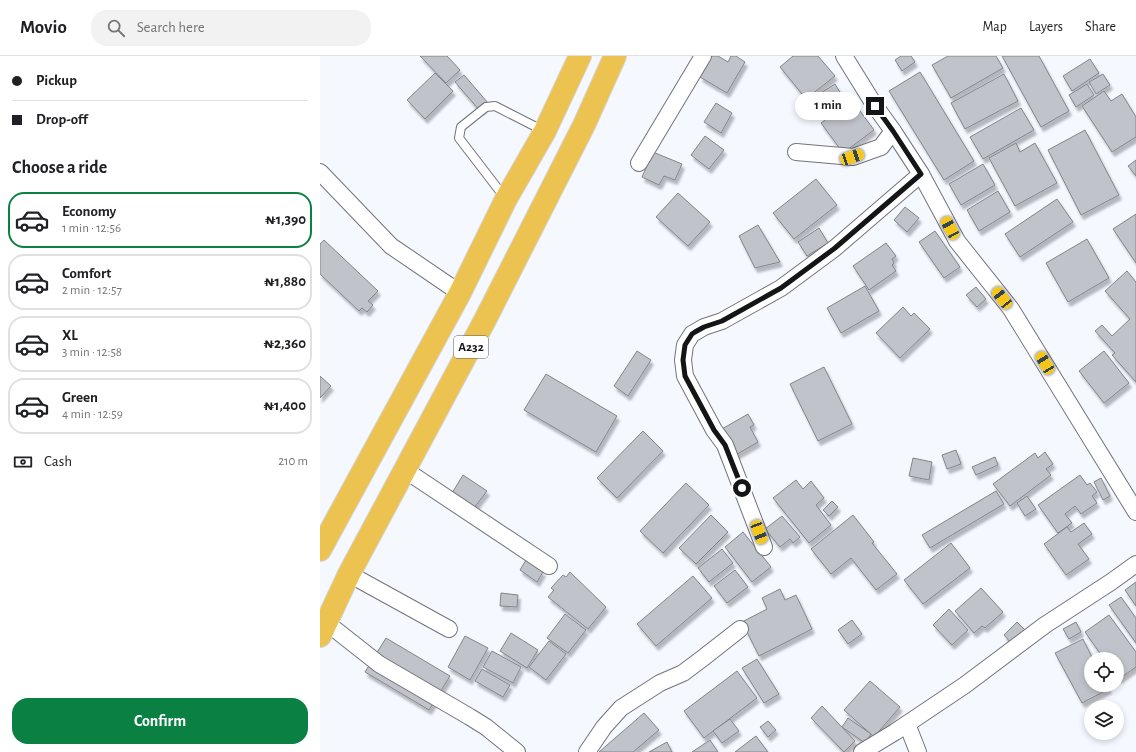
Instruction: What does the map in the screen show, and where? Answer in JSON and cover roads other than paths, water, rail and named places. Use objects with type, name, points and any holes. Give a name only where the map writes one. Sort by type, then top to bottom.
[{"type":"highway","name":"A232","points":[[320,550],[460,292],[506,199],[544,131],[580,56]]},
{"type":"highway","name":"A232","points":[[324,629],[350,574],[489,313],[577,139],[615,56]]},
{"type":"street","points":[[639,163],[703,56]]},
{"type":"street","points":[[844,56],[875,106],[921,174],[957,241],[1011,309],[1136,512]]},
{"type":"street","points":[[796,152],[852,157],[881,147],[893,131]]},
{"type":"street","points":[[320,172],[391,246],[460,292]]},
{"type":"street","points":[[764,547],[725,445],[714,430],[685,376],[683,360],[685,345],[695,332],[704,327],[722,321],[781,288],[835,248],[921,174]]},
{"type":"street","points":[[405,470],[549,566]]},
{"type":"street","points":[[862,752],[965,685],[1045,625],[1136,564]]},
{"type":"street","points":[[350,574],[449,629]]},
{"type":"street","points":[[324,629],[379,664],[486,727],[516,752]]},
{"type":"street","points":[[587,752],[604,728],[621,708],[660,683],[683,673],[740,629]]},
{"type":"street","points":[[907,724],[918,752]]},
{"type":"lane","points":[[506,199],[459,138],[461,127],[486,107],[495,106],[544,131]]}]
